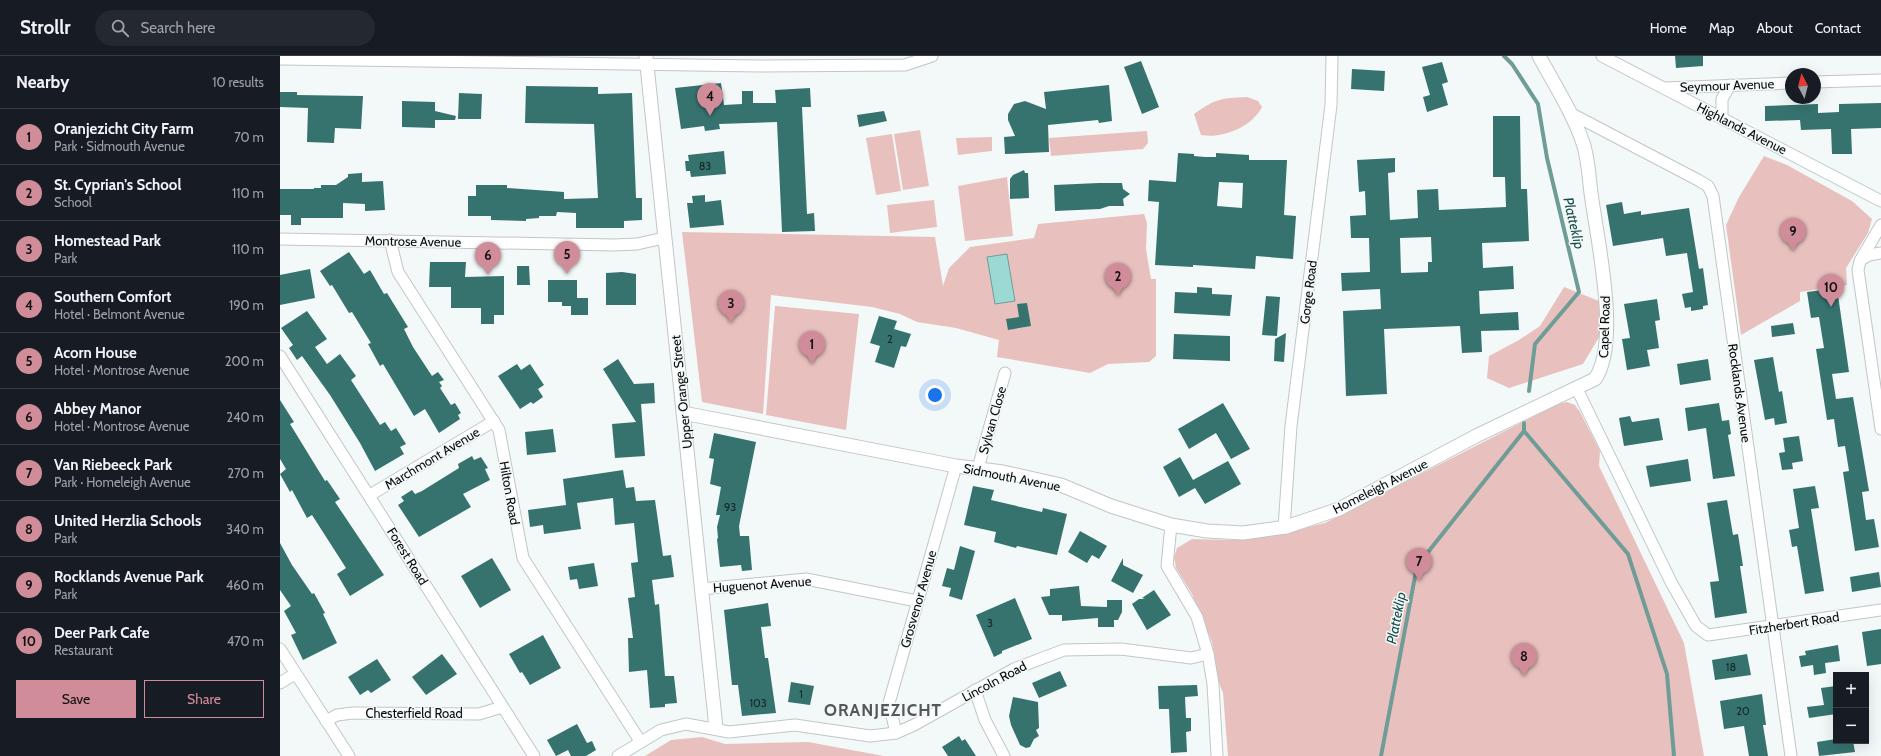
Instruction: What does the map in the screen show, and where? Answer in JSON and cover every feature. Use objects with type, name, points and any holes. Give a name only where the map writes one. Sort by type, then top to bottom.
[{"type":"street","points":[[280,59],[647,61],[839,60],[905,65],[932,56]]},
{"type":"street","name":"Gorge Road","points":[[1284,528],[1291,426],[1331,105],[1332,56]]},
{"type":"street","name":"Capel Road","points":[[1539,56],[1570,112],[1584,144],[1606,306],[1605,356],[1601,370],[1595,379],[1577,389]]},
{"type":"street","name":"Highlands Avenue","points":[[1602,56],[1881,201]]},
{"type":"street","name":"Upper Orange Street","points":[[647,61],[664,238],[716,728]]},
{"type":"street","points":[[1821,82],[1881,80]]},
{"type":"street","name":"Seymour Avenue","points":[[1664,88],[1785,83]]},
{"type":"street","points":[[1722,118],[1722,99],[1730,85]]},
{"type":"street","name":"Rocklands Avenue","points":[[1570,112],[1698,180],[1708,186],[1713,196],[1791,756]]},
{"type":"street","points":[[1881,224],[1877,235],[1860,261],[1858,270],[1858,284],[1881,429]]},
{"type":"street","name":"Montrose Avenue","points":[[280,239],[630,244],[649,242],[664,238]]},
{"type":"street","name":"Hilton Road","points":[[390,240],[398,272],[499,430],[523,558],[640,741]]},
{"type":"street","points":[[1860,261],[1869,255],[1881,253]]},
{"type":"street","name":"Forest Road","points":[[280,356],[370,495],[534,756]]},
{"type":"street","name":"Sylvan Close","points":[[978,468],[1005,373]]},
{"type":"street","name":"Homeleigh Avenue","points":[[1171,526],[1207,531],[1243,533],[1284,528],[1339,509],[1476,436],[1577,389]]},
{"type":"street","name":"Fitzherbert Road","points":[[1577,389],[1671,582],[1696,626],[1708,636],[1881,610]]},
{"type":"street","name":"Sidmouth Avenue","points":[[683,413],[1061,485],[1111,506],[1171,526]]},
{"type":"street","name":"Marchmont Avenue","points":[[370,495],[494,421]]},
{"type":"street","name":"Grosvenor Avenue","points":[[896,733],[889,703],[956,466]]},
{"type":"street","points":[[1171,526],[1167,566],[1197,617],[1208,654],[1213,684],[1217,756]]},
{"type":"street","name":"Huguenot Avenue","points":[[701,589],[813,579],[917,601]]},
{"type":"street","points":[[280,649],[349,756]]},
{"type":"street","name":"Lincoln Road","points":[[618,756],[640,741],[661,730],[678,724],[695,724],[729,732],[795,725],[870,736],[896,733],[914,725],[1014,669],[1064,650],[1121,649],[1191,658],[1208,654]]},
{"type":"street","points":[[280,683],[295,674]]},
{"type":"street","points":[[975,690],[985,720],[1004,756]]},
{"type":"street","name":"Chesterfield Road","points":[[326,721],[336,715],[353,713],[479,714],[502,707]]},
{"type":"shaded area","points":[[1247,97],[1258,101],[1262,107],[1244,126],[1218,135],[1201,135],[1194,114],[1207,105],[1219,100]]},
{"type":"shaded area","points":[[920,130],[929,186],[903,190],[894,134]]},
{"type":"shaded area","points":[[1147,131],[1148,143],[1143,149],[1051,156],[1049,138]]},
{"type":"shaded area","points":[[892,134],[901,191],[876,195],[866,138]]},
{"type":"shaded area","points":[[992,137],[992,151],[958,155],[956,138]]},
{"type":"shaded area","points":[[1764,156],[1787,165],[1852,201],[1872,219],[1868,233],[1846,268],[1847,285],[1800,292],[1800,301],[1741,335],[1726,225],[1739,197]]},
{"type":"shaded area","points":[[1007,177],[1013,236],[965,241],[958,186]]},
{"type":"shaded area","points":[[934,200],[937,227],[890,233],[887,205]]},
{"type":"shaded area","points":[[1144,214],[1147,223],[1146,249],[1151,279],[1156,279],[1156,356],[1149,362],[1108,364],[1090,373],[997,357],[999,340],[956,328],[917,322],[900,314],[872,307],[771,295],[763,414],[702,402],[682,232],[935,237],[943,286],[949,268],[970,247],[1034,238],[1038,224]]},
{"type":"shaded area","points":[[1564,287],[1599,301],[1601,334],[1583,364],[1509,388],[1487,378],[1489,356],[1519,340],[1540,326]]},
{"type":"shaded area","points":[[775,306],[859,314],[846,430],[766,415]]},
{"type":"shaded area","points":[[1567,402],[1575,405],[1580,412],[1600,451],[1599,466],[1684,643],[1704,756],[1228,756],[1223,693],[1219,683],[1212,642],[1192,594],[1176,568],[1174,557],[1177,548],[1192,539],[1229,540],[1272,536],[1325,523],[1558,404]]},
{"type":"shaded area","points":[[702,737],[725,744],[808,742],[884,756],[645,756],[671,740]]},
{"type":"water","points":[[1007,254],[1015,301],[995,304],[987,257]]},
{"type":"building","points":[[1675,56],[1703,56],[1703,66],[1676,68]]},
{"type":"building","points":[[1141,61],[1159,107],[1142,114],[1124,67]]},
{"type":"building","points":[[1442,62],[1448,82],[1442,84],[1448,105],[1427,112],[1423,97],[1430,95],[1422,67]]},
{"type":"building","points":[[1352,69],[1385,71],[1384,91],[1351,89]]},
{"type":"building","points":[[721,83],[724,105],[742,104],[742,91],[753,91],[753,103],[776,103],[775,90],[810,88],[811,107],[802,107],[807,214],[814,213],[815,231],[782,232],[777,122],[719,124],[720,129],[705,131],[704,126],[681,129],[675,88]]},
{"type":"building","points":[[1109,85],[1112,121],[1099,123],[1098,120],[1048,125],[1049,152],[1005,154],[1004,137],[1015,136],[1008,120],[1008,114],[1014,104],[1025,101],[1046,109],[1044,92]]},
{"type":"building","points":[[526,86],[598,87],[598,94],[632,93],[636,198],[642,198],[642,220],[624,221],[624,228],[576,228],[576,213],[557,212],[556,216],[539,216],[539,218],[526,219],[526,221],[491,220],[491,216],[468,216],[468,196],[476,196],[476,185],[507,185],[507,188],[564,192],[564,199],[598,198],[594,124],[525,123]]},
{"type":"building","points":[[280,92],[297,92],[297,95],[363,96],[361,129],[335,128],[334,143],[307,142],[308,108],[280,107]]},
{"type":"building","points":[[459,93],[482,94],[481,119],[458,119]]},
{"type":"building","points":[[402,101],[435,102],[435,111],[456,116],[455,120],[435,120],[435,128],[402,127]]},
{"type":"building","points":[[1881,103],[1881,128],[1851,129],[1852,154],[1832,154],[1831,129],[1801,130],[1800,120],[1765,121],[1765,106],[1818,104],[1818,113],[1839,112],[1839,104]]},
{"type":"building","points":[[884,111],[887,121],[859,127],[857,115]]},
{"type":"building","points":[[1493,116],[1520,116],[1521,189],[1527,189],[1529,241],[1482,243],[1483,268],[1513,266],[1514,289],[1479,291],[1480,314],[1518,312],[1519,330],[1481,331],[1482,352],[1462,353],[1460,326],[1384,329],[1387,394],[1346,396],[1343,311],[1381,309],[1380,289],[1342,291],[1341,273],[1370,272],[1369,238],[1351,238],[1350,216],[1366,215],[1365,191],[1359,192],[1357,160],[1395,158],[1395,172],[1388,173],[1390,220],[1418,218],[1417,190],[1438,189],[1439,210],[1506,207],[1505,177],[1493,177]],"holes":[[[1431,237],[1432,262],[1428,262],[1428,272],[1401,273],[1400,238]]]},
{"type":"building","points":[[724,151],[726,174],[691,177],[690,171],[686,171],[685,161],[689,161],[688,155]]},
{"type":"building","points":[[1178,153],[1194,154],[1194,156],[1205,157],[1216,157],[1216,153],[1249,155],[1249,160],[1287,160],[1284,215],[1296,216],[1293,259],[1256,256],[1255,269],[1193,265],[1193,267],[1155,265],[1159,202],[1148,201],[1149,180],[1176,182]],"holes":[[[1219,182],[1243,183],[1242,208],[1217,206]]]},
{"type":"building","points":[[1024,170],[1025,173],[1028,173],[1029,198],[1010,199],[1010,179],[1013,175]]},
{"type":"building","points":[[362,173],[362,182],[383,181],[385,210],[365,211],[365,204],[343,203],[343,218],[301,218],[301,225],[291,225],[291,215],[280,215],[280,189],[321,188],[321,185],[336,185],[348,177],[348,174]]},
{"type":"building","points":[[1122,183],[1123,189],[1130,194],[1123,199],[1124,206],[1109,206],[1100,209],[1055,211],[1054,185]]},
{"type":"building","points":[[705,195],[705,202],[721,200],[724,225],[690,228],[687,203],[693,203],[692,196]]},
{"type":"building","points":[[1622,202],[1624,214],[1641,211],[1641,215],[1689,208],[1699,269],[1703,268],[1708,305],[1703,306],[1703,309],[1691,311],[1691,307],[1685,308],[1682,294],[1693,292],[1687,253],[1666,256],[1663,238],[1613,246],[1606,205]]},
{"type":"building","points":[[349,252],[364,274],[370,270],[384,294],[387,293],[408,327],[404,329],[413,347],[432,376],[438,372],[444,380],[439,382],[442,386],[440,388],[451,405],[455,403],[461,413],[458,415],[460,419],[439,433],[425,409],[414,416],[383,364],[380,366],[368,344],[371,343],[352,312],[349,313],[332,285],[330,286],[320,271]]},
{"type":"building","points":[[430,262],[466,262],[465,277],[504,276],[504,315],[494,315],[494,324],[481,324],[481,308],[451,308],[451,287],[429,287]]},
{"type":"building","points":[[517,266],[529,266],[530,285],[517,285]]},
{"type":"building","points":[[310,269],[315,298],[280,305],[280,275]]},
{"type":"building","points":[[622,272],[636,274],[636,305],[606,305],[606,273]]},
{"type":"building","points":[[548,280],[577,280],[577,298],[588,298],[588,315],[571,315],[571,306],[562,306],[562,302],[548,302]]},
{"type":"building","points":[[1197,287],[1212,288],[1212,294],[1232,295],[1230,316],[1174,313],[1175,292],[1197,293]]},
{"type":"building","points":[[1837,288],[1849,372],[1832,374],[1836,399],[1853,397],[1869,491],[1862,492],[1866,520],[1874,519],[1879,547],[1855,551],[1843,472],[1849,471],[1845,446],[1838,447],[1834,419],[1827,420],[1816,349],[1824,348],[1819,317],[1811,318],[1807,292]]},
{"type":"building","points":[[1266,296],[1280,297],[1277,336],[1262,335]]},
{"type":"building","points":[[1657,299],[1660,320],[1655,321],[1659,348],[1647,350],[1650,366],[1627,370],[1622,339],[1630,338],[1624,304]]},
{"type":"building","points":[[1027,303],[1031,326],[1008,330],[1006,319],[1019,317],[1017,304]]},
{"type":"building","points":[[307,311],[327,339],[315,347],[327,364],[340,354],[356,376],[351,380],[380,425],[385,422],[391,431],[396,428],[406,444],[400,447],[404,454],[375,471],[360,443],[330,395],[302,356],[297,360],[289,348],[293,345],[281,328]]},
{"type":"building","points":[[879,316],[897,321],[894,329],[911,334],[906,347],[901,346],[894,368],[875,362],[880,346],[870,343]]},
{"type":"building","points":[[1793,323],[1795,334],[1772,337],[1771,326]]},
{"type":"building","points":[[1286,333],[1284,362],[1274,361],[1275,339]]},
{"type":"building","points":[[1174,334],[1230,336],[1230,361],[1173,359]]},
{"type":"building","points":[[1773,357],[1779,392],[1782,391],[1787,423],[1775,425],[1774,418],[1765,420],[1754,360]]},
{"type":"building","points":[[618,359],[634,384],[654,383],[655,403],[641,404],[645,456],[615,458],[612,424],[636,422],[603,369]]},
{"type":"building","points":[[1708,359],[1711,380],[1680,385],[1677,364]]},
{"type":"building","points":[[517,364],[521,370],[530,364],[544,385],[538,389],[543,397],[533,404],[531,402],[520,409],[498,376]]},
{"type":"building","points":[[280,400],[294,422],[290,424],[325,481],[327,480],[340,499],[335,502],[384,575],[350,596],[337,574],[346,568],[312,515],[307,518],[292,490],[290,492],[280,474],[286,469],[280,459]]},
{"type":"building","points":[[1223,403],[1250,449],[1231,459],[1216,433],[1189,449],[1178,429]]},
{"type":"building","points":[[1719,403],[1722,421],[1729,420],[1731,434],[1728,435],[1735,476],[1713,479],[1706,428],[1688,431],[1685,408]]},
{"type":"building","points":[[1630,416],[1632,422],[1659,418],[1663,440],[1624,446],[1619,418]]},
{"type":"building","points":[[553,429],[556,452],[527,455],[525,432]]},
{"type":"building","points":[[714,433],[756,442],[739,526],[740,536],[749,536],[752,570],[742,571],[741,565],[720,567],[717,527],[720,515],[716,515],[721,487],[710,484],[714,459],[709,458]]},
{"type":"building","points":[[1799,436],[1803,461],[1792,463],[1793,469],[1782,470],[1779,453],[1785,452],[1783,438]]},
{"type":"building","points":[[472,456],[474,460],[481,457],[488,468],[485,469],[490,480],[463,494],[471,507],[419,537],[398,505],[404,501],[401,497],[412,490],[415,494],[422,491],[459,468],[458,464]]},
{"type":"building","points":[[1180,457],[1193,480],[1228,461],[1241,484],[1205,504],[1195,488],[1179,497],[1163,467]]},
{"type":"building","points":[[1688,459],[1691,481],[1650,487],[1646,466]]},
{"type":"building","points":[[623,470],[626,488],[634,487],[636,501],[655,500],[663,556],[671,555],[674,577],[652,580],[655,605],[659,604],[665,676],[674,676],[677,703],[665,704],[665,707],[650,708],[647,670],[629,672],[628,638],[633,638],[628,598],[635,597],[631,563],[638,562],[634,523],[615,525],[613,498],[577,503],[581,529],[544,534],[543,525],[530,527],[528,510],[566,505],[563,479]]},
{"type":"building","points":[[973,486],[994,490],[991,500],[1042,512],[1043,508],[1067,514],[1057,555],[1017,546],[1016,548],[994,542],[996,532],[964,525]]},
{"type":"building","points":[[1815,486],[1819,508],[1811,509],[1824,591],[1805,594],[1797,546],[1792,547],[1789,530],[1799,528],[1793,489]]},
{"type":"building","points":[[1727,500],[1733,535],[1738,534],[1743,566],[1740,566],[1747,613],[1715,618],[1710,582],[1719,581],[1707,503]]},
{"type":"building","points":[[1080,531],[1107,546],[1099,559],[1092,555],[1087,563],[1068,552]]},
{"type":"building","points":[[280,543],[292,565],[312,594],[314,593],[325,613],[323,614],[337,643],[303,660],[291,635],[296,633],[284,611],[291,606],[280,590]]},
{"type":"building","points":[[960,546],[975,551],[962,600],[949,596],[951,588],[942,586],[947,568],[954,570]]},
{"type":"building","points":[[492,558],[511,590],[480,608],[461,576]]},
{"type":"building","points":[[1123,558],[1123,565],[1143,575],[1133,593],[1111,581]]},
{"type":"building","points":[[594,563],[598,586],[579,589],[577,579],[570,580],[568,567]]},
{"type":"building","points":[[1879,572],[1881,587],[1852,592],[1850,577]]},
{"type":"building","points":[[1079,586],[1081,606],[1107,607],[1107,600],[1122,600],[1122,612],[1118,620],[1114,620],[1114,627],[1098,627],[1098,618],[1062,621],[1062,615],[1049,615],[1041,597],[1050,596],[1050,589]]},
{"type":"building","points":[[1154,590],[1171,615],[1147,630],[1132,604],[1139,599],[1145,599],[1142,598]]},
{"type":"building","points":[[1015,598],[1032,639],[1002,651],[1002,653],[994,657],[976,615]]},
{"type":"building","points":[[768,603],[771,626],[761,627],[765,658],[768,658],[776,713],[742,716],[738,685],[732,685],[724,610]]},
{"type":"building","points":[[1881,629],[1881,664],[1867,666],[1862,632]]},
{"type":"building","points":[[543,635],[561,668],[530,685],[522,672],[520,673],[509,654]]},
{"type":"building","points":[[1838,645],[1840,661],[1825,663],[1826,673],[1814,675],[1813,665],[1801,667],[1799,656],[1806,655],[1805,651]]},
{"type":"building","points":[[442,654],[457,674],[426,695],[412,677]]},
{"type":"building","points":[[1747,654],[1751,675],[1715,680],[1712,660]]},
{"type":"building","points":[[377,659],[391,680],[371,693],[368,690],[360,695],[348,677]]},
{"type":"building","points":[[1060,671],[1067,686],[1039,698],[1032,683]]},
{"type":"building","points":[[791,682],[814,686],[810,705],[788,702]]},
{"type":"building","points":[[1197,685],[1198,696],[1185,697],[1186,718],[1191,718],[1191,731],[1186,732],[1187,752],[1171,753],[1169,709],[1159,709],[1158,686]]},
{"type":"building","points":[[1833,686],[1833,714],[1809,718],[1807,707],[1824,705],[1821,688]]},
{"type":"building","points":[[1762,694],[1766,725],[1763,725],[1768,756],[1749,756],[1744,726],[1724,729],[1720,701]]},
{"type":"building","points":[[1013,697],[1038,702],[1039,728],[1036,730],[1039,736],[1034,739],[1030,747],[1026,748],[1020,745],[1011,725],[1009,716]]},
{"type":"building","points":[[577,724],[587,743],[592,741],[596,750],[586,756],[571,756],[568,750],[556,756],[547,740]]},
{"type":"building","points":[[959,736],[962,741],[965,739],[976,756],[948,756],[942,747]]},
{"type":"building","points":[[1833,739],[1833,744],[1854,744],[1855,752],[1819,756],[1817,742]]},
{"type":"waterway","name":"Platteklip","points":[[1504,56],[1512,64],[1538,104],[1547,158],[1579,292],[1535,344],[1529,391]]},
{"type":"waterway","name":"Platteklip","points":[[1381,756],[1417,566],[1524,431],[1524,423]]},
{"type":"waterway","points":[[1524,431],[1628,554],[1667,674],[1674,756]]},
{"type":"place","name":"Southern Comfort","points":[[710,116]]},
{"type":"place","name":"Rocklands Avenue Park","points":[[1793,251]]},
{"type":"place","name":"Acorn House","points":[[567,274]]},
{"type":"place","name":"Abbey Manor","points":[[488,275]]},
{"type":"place","name":"St. Cyprian's School","points":[[1118,296]]},
{"type":"place","name":"Deer Park Cafe","points":[[1831,307]]},
{"type":"place","name":"Homestead Park","points":[[731,323]]},
{"type":"place","name":"Oranjezicht City Farm","points":[[812,364]]},
{"type":"place","name":"Van Riebeeck Park","points":[[1419,581]]},
{"type":"place","name":"United Herzlia Schools","points":[[1524,676]]},
{"type":"district","name":"ORANJEZICHT","points":[[883,710]]}]
